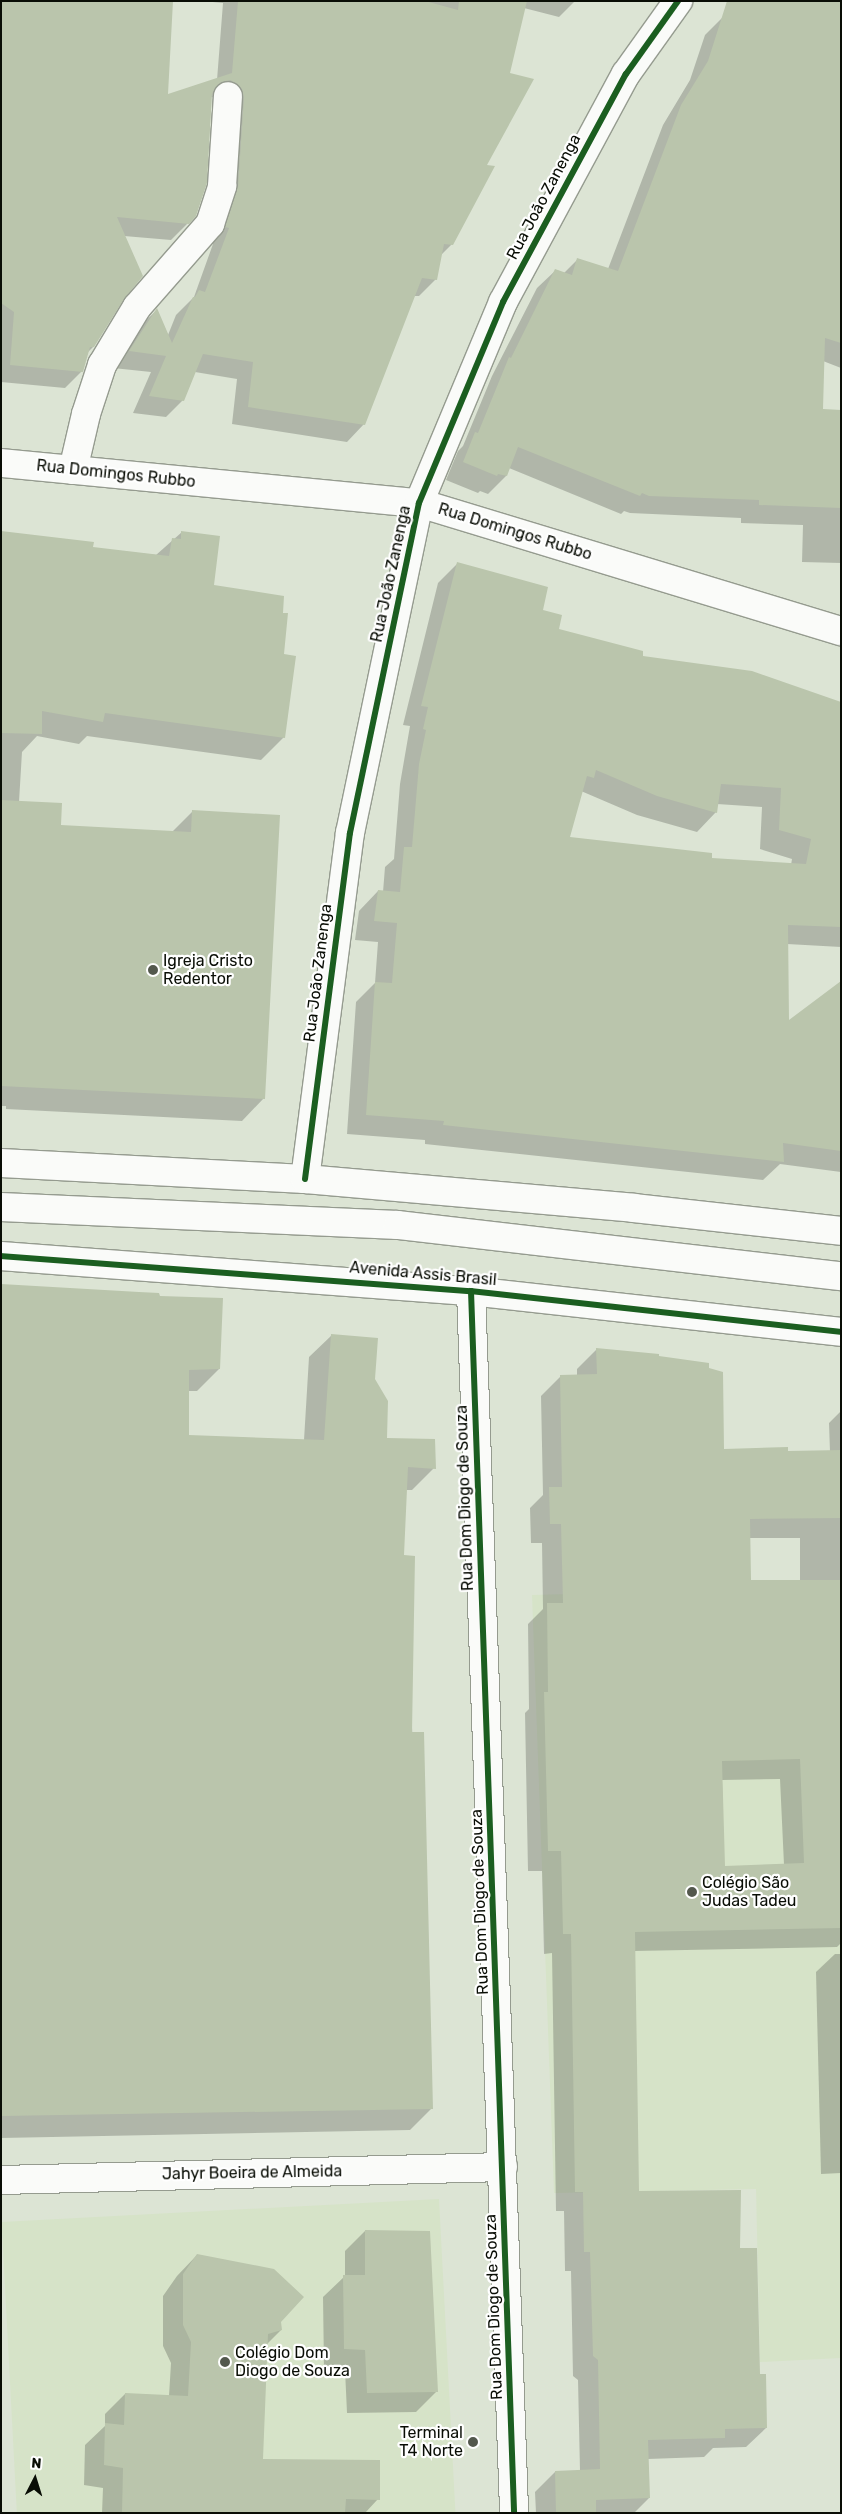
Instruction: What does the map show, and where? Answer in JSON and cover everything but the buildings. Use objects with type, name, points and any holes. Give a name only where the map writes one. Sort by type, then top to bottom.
[{"type":"street","name":"Rua João Zanenga","points":[[305,1180],[350,833],[419,503],[502,302],[626,74],[678,1]]},
{"type":"street","points":[[72,470],[86,414],[102,365],[137,307],[210,224],[222,186],[228,96]]},
{"type":"street","name":"Rua Domingos Rubbo","points":[[1,463],[419,503],[841,631]]},
{"type":"street","points":[[1,1163],[305,1180],[634,1208],[841,1232]]},
{"type":"street","points":[[1,1207],[398,1225],[841,1276]]},
{"type":"street","name":"Avenida Assis Brasil","points":[[1,1256],[471,1291],[841,1332]]},
{"type":"street","name":"Rua Dom Diogo de Souza","points":[[471,1291],[514,2513]]},
{"type":"street","name":"Jahyr Boeira de Almeida","points":[[1,2180],[503,2167]]},
{"type":"shaded area","name":"Colégio São Judas Tadeu","points":[[841,1587],[841,2358],[760,2362],[756,2189],[554,2193],[532,1595]]},
{"type":"shaded area","name":"Colégio Dom Diogo de Souza","points":[[439,2199],[455,2513],[17,2513],[2,2222]]},
{"type":"cycle path","points":[[305,1179],[350,833],[419,503],[503,302],[626,74],[678,1]]},
{"type":"cycle path","points":[[1,1256],[471,1291],[841,1332]]},
{"type":"cycle path","points":[[471,1291],[514,2513]]},
{"type":"place","name":"Igreja Cristo Redentor","points":[[153,970]]},
{"type":"place","name":"Colégio São Judas Tadeu","points":[[692,1892]]},
{"type":"place","name":"Colégio Dom Diogo de Souza","points":[[225,2362]]},
{"type":"place","name":"Terminal T4 Norte","points":[[473,2442]]}]
